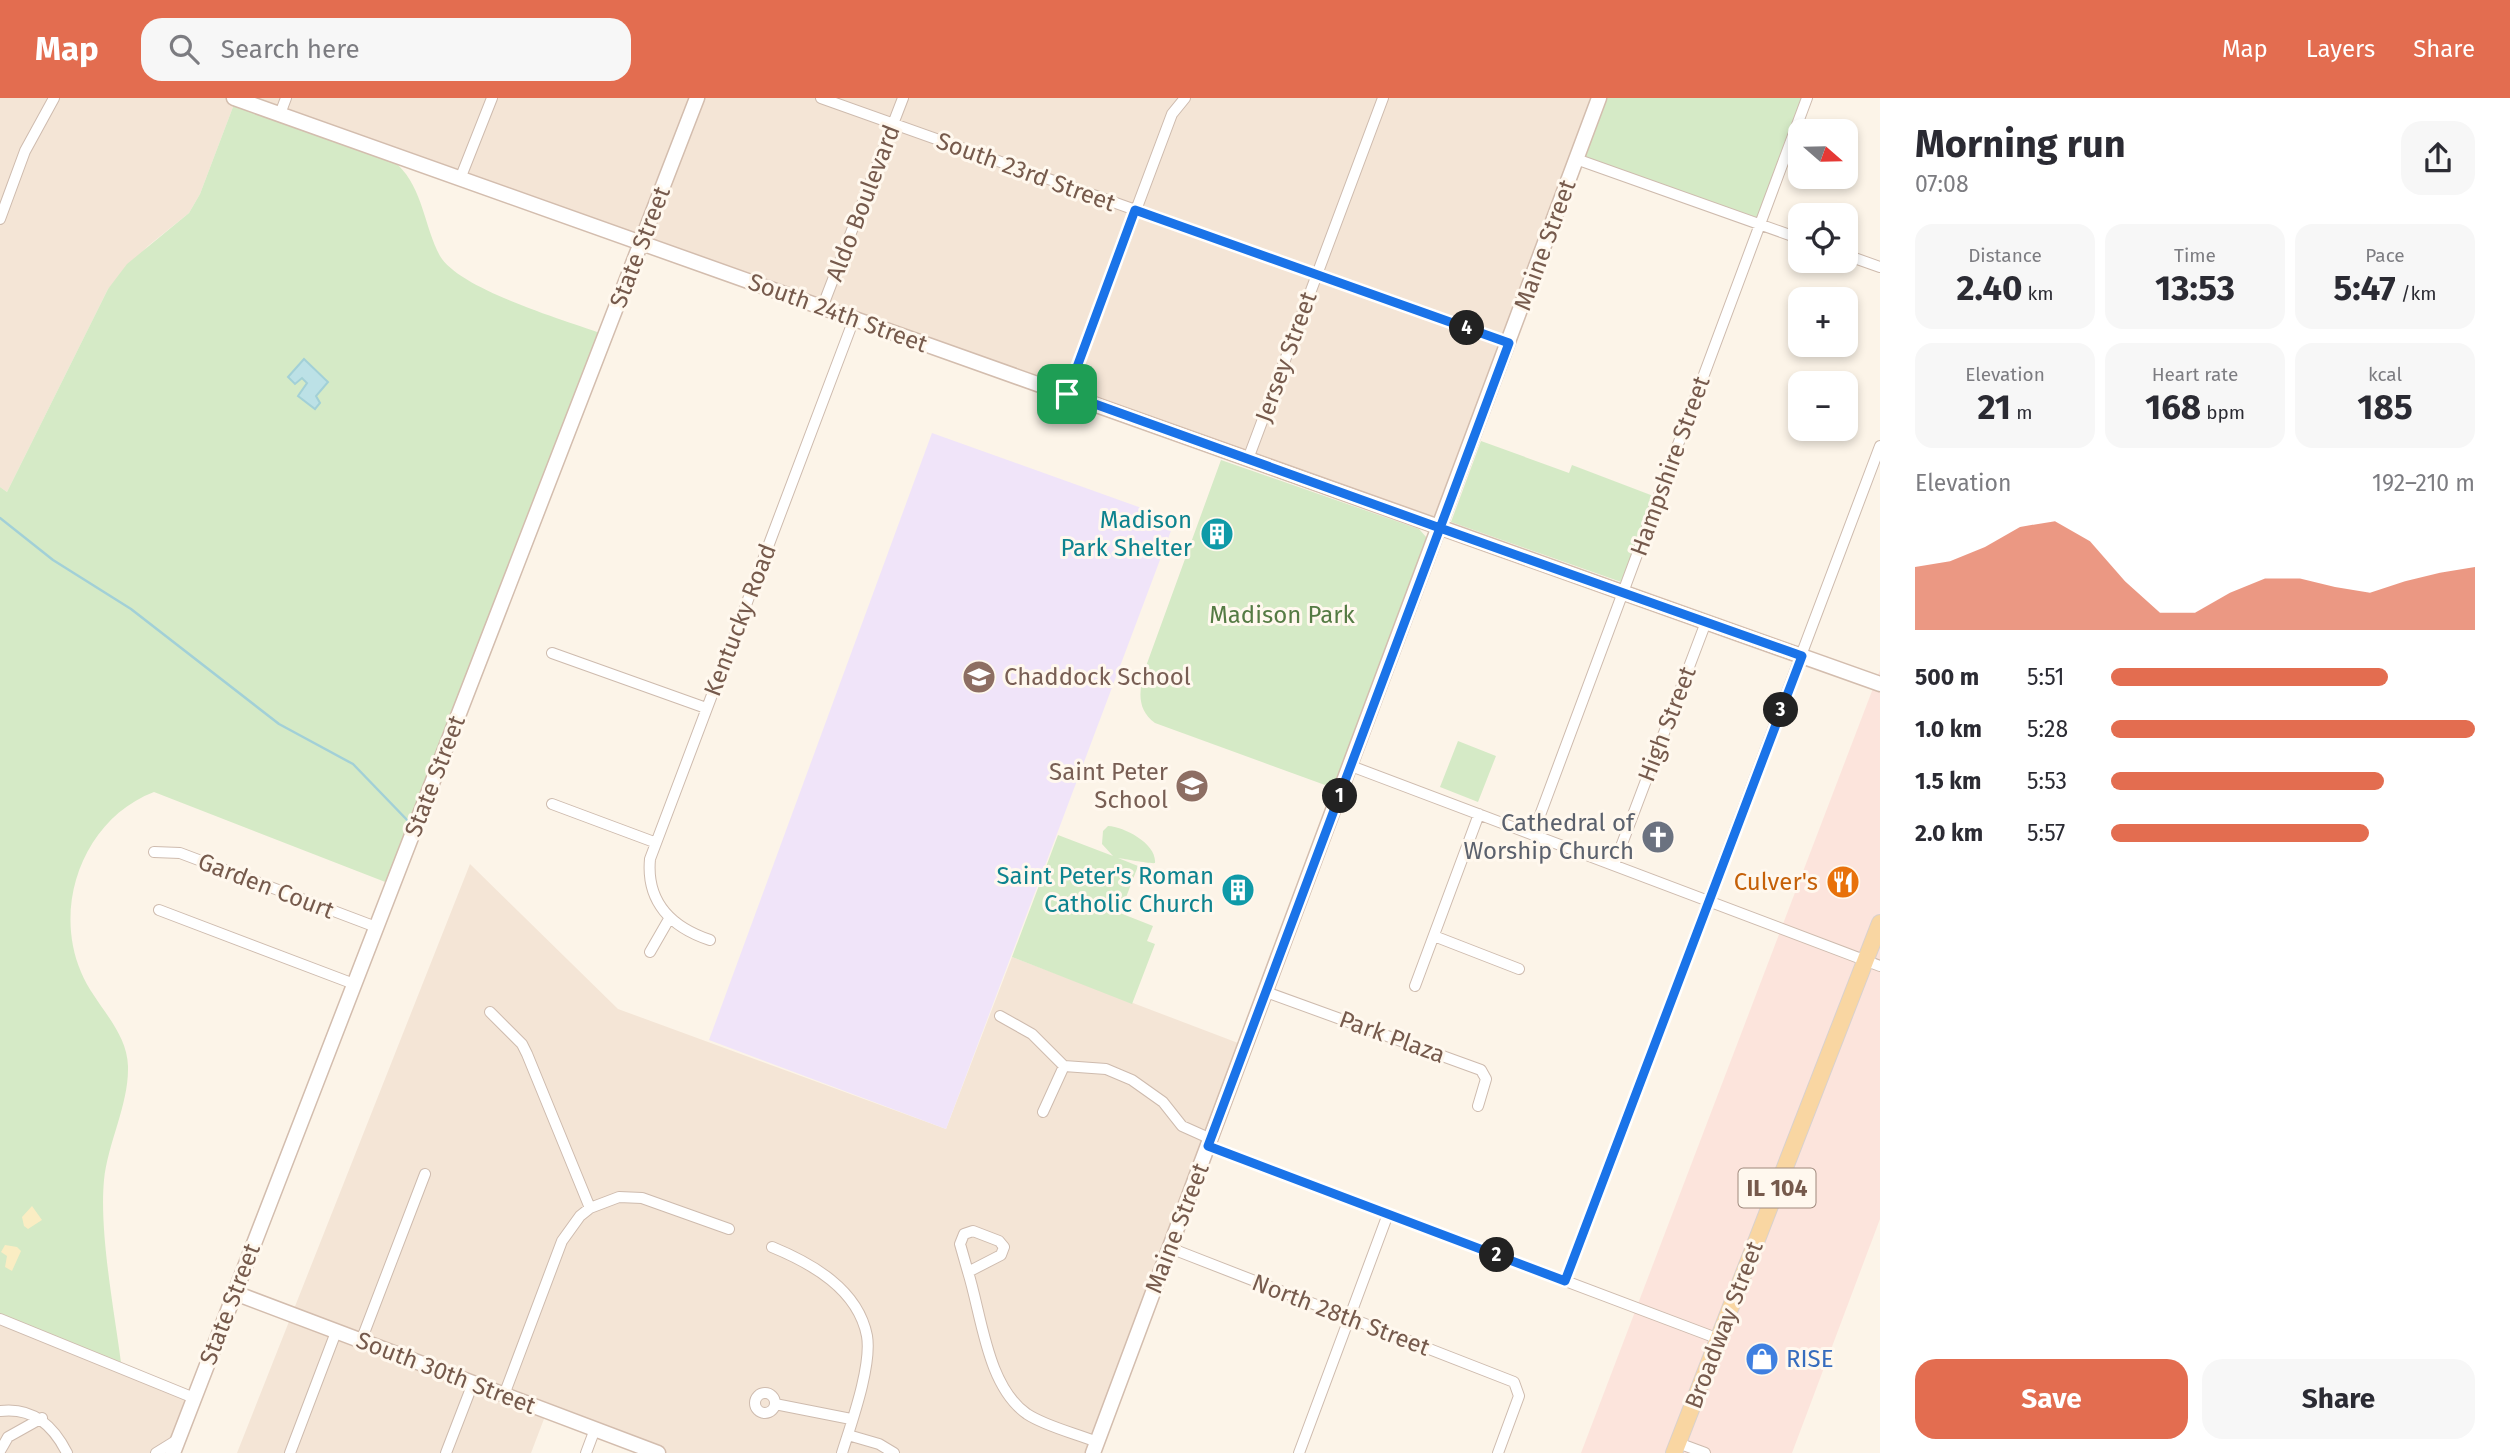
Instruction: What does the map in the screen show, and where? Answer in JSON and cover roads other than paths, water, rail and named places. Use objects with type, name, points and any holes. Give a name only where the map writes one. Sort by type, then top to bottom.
[{"type":"main road","name":"South 24th Street","points":[[234,98],[1880,684]]},
{"type":"main road","name":"State Street","points":[[175,1447],[698,98]]},
{"type":"main road","name":"Maine Street","points":[[1095,1447],[1599,98]]},
{"type":"main road","name":"Broadway Street","points":[[1676,1448],[1718,1339],[1873,963],[1880,923]]},
{"type":"main road","name":"South 30th Street","points":[[235,1293],[658,1453]]},
{"type":"street","points":[[0,218],[25,151],[54,98]]},
{"type":"street","points":[[279,114],[286,98]]},
{"type":"street","points":[[460,179],[492,98]]},
{"type":"street","name":"South 23rd Street","points":[[821,98],[1509,343]]},
{"type":"street","name":"Aldo Boulevard","points":[[822,308],[903,98]]},
{"type":"street","points":[[1067,394],[1172,114],[1174,98]]},
{"type":"street","points":[[1172,114],[1185,98]]},
{"type":"street","name":"Jersey Street","points":[[1248,459],[1383,98]]},
{"type":"street","name":"Hampshire Street","points":[[1533,834],[1807,98]]},
{"type":"street","points":[[1576,159],[1788,234]]},
{"type":"street","points":[[1858,259],[1880,267]]},
{"type":"street","name":"Kentucky Road","points":[[669,919],[655,898],[649,876],[654,842],[853,319]]},
{"type":"street","points":[[1565,1281],[1880,446]]},
{"type":"street","name":"High Street","points":[[1614,865],[1706,622]]},
{"type":"street","points":[[552,653],[706,708]]},
{"type":"street","points":[[1351,766],[1873,963]]},
{"type":"street","points":[[552,804],[654,842]]},
{"type":"street","points":[[1415,986],[1479,814]]},
{"type":"street","name":"Garden Court","points":[[154,852],[180,853],[376,927]]},
{"type":"street","points":[[159,910],[354,984]]},
{"type":"street","points":[[650,952],[669,919],[683,930],[710,940]]},
{"type":"street","points":[[1434,936],[1519,969]]},
{"type":"street","name":"Park Plaza","points":[[1266,992],[1481,1070],[1486,1079],[1478,1106]]},
{"type":"street","points":[[489,1012],[510,1031],[527,1054],[590,1208]]},
{"type":"street","points":[[1000,1016],[1032,1034],[1064,1066],[1096,1066],[1125,1076],[1163,1102],[1182,1126],[1210,1143],[1388,1214],[1718,1339]]},
{"type":"street","points":[[1043,1112],[1064,1066]]},
{"type":"street","points":[[361,1341],[425,1174]]},
{"type":"street","points":[[504,1395],[562,1241],[572,1223],[590,1208],[619,1197],[642,1198],[729,1229]]},
{"type":"street","points":[[1299,1453],[1388,1214]]},
{"type":"street","points":[[968,1272],[1001,1255],[1003,1243],[972,1231],[964,1234],[960,1244],[996,1376],[1007,1395],[1036,1419],[1095,1447]]},
{"type":"street","points":[[772,1247],[826,1275],[841,1290],[862,1322],[867,1336],[867,1356],[842,1453]]},
{"type":"street","name":"North 28th Street","points":[[1170,1248],[1512,1381],[1517,1386],[1519,1396],[1498,1453]]},
{"type":"street","points":[[0,1319],[194,1398]]},
{"type":"street","points":[[290,1453],[337,1332]]},
{"type":"street","points":[[446,1453],[472,1383]]},
{"type":"street","points":[[775,1404],[851,1419]]},
{"type":"street","points":[[0,1411],[23,1412],[42,1418],[58,1435],[67,1453]]},
{"type":"street","points":[[0,1451],[8,1437],[42,1418]]},
{"type":"street","points":[[586,1453],[595,1429]]},
{"type":"street","points":[[848,1434],[879,1444],[894,1453]]},
{"type":"street","points":[[156,1453],[175,1447]]},
{"type":"street","points":[[1676,1448],[1705,1453]]},
{"type":"water","points":[[304,359],[328,382],[316,396],[320,403],[315,409],[298,396],[307,383],[302,378],[295,384],[288,377]]},
{"type":"waterway","points":[[0,518],[53,560],[131,609],[279,724],[353,764],[410,823]]},
{"type":"place","name":"Madison Park Shelter","points":[[1217,534]]},
{"type":"place","name":"Chaddock School","points":[[979,677]]},
{"type":"place","name":"Saint Peter School","points":[[1192,786]]},
{"type":"place","name":"Cathedral of Worship Church","points":[[1658,837]]},
{"type":"place","name":"Culver's","points":[[1843,882]]},
{"type":"place","name":"Saint Peter's Roman Catholic Church","points":[[1238,890]]},
{"type":"place","name":"RISE","points":[[1762,1359]]},
{"type":"park label","name":"Madison Park","points":[[1282,615]]}]
